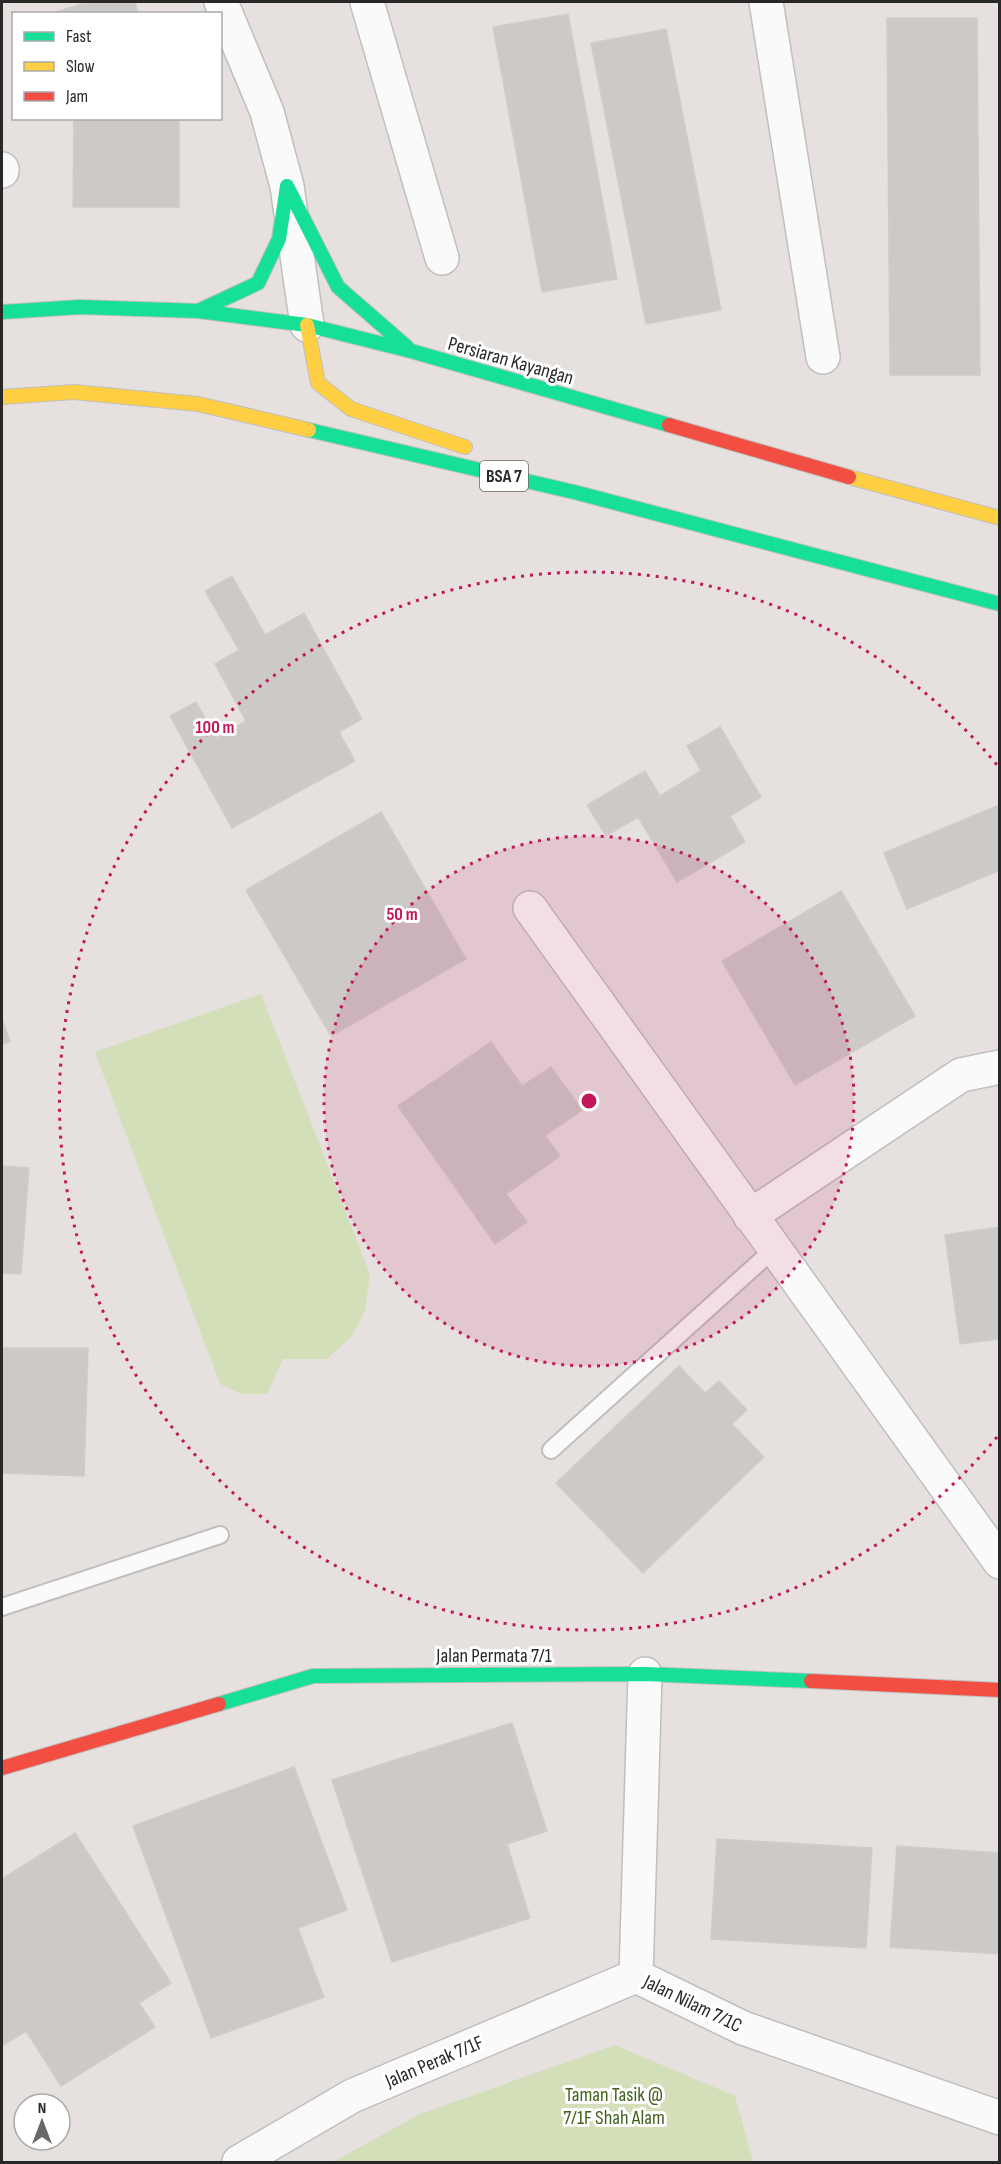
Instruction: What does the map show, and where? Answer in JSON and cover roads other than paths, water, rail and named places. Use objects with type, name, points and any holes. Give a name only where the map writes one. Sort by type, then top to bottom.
[{"type":"main road","points":[[198,311],[258,283],[279,239],[287,186]]},
{"type":"main road","points":[[287,186],[338,287],[411,351]]},
{"type":"main road","name":"Persiaran Kayangan","points":[[2,312],[80,307],[198,311],[307,326],[411,351],[943,504],[999,518]]},
{"type":"main road","points":[[307,326],[318,383],[351,409],[486,456],[578,493]]},
{"type":"main road","name":"BSA 7","points":[[2,397],[74,392],[198,404],[578,493],[999,604]]},
{"type":"main road","name":"Jalan Permata 7/1","points":[[2,1768],[313,1676],[645,1674],[999,1690]]},
{"type":"street","points":[[221,2],[267,112],[287,186],[307,326]]},
{"type":"street","points":[[367,2],[442,258]]},
{"type":"street","points":[[766,2],[823,357]]},
{"type":"street","points":[[530,908],[999,1562]]},
{"type":"street","points":[[750,1216],[961,1075],[999,1067]]},
{"type":"street","name":"Jalan Nilam 7/1C","points":[[645,1674],[636,1976],[742,2028],[999,2118]]},
{"type":"street","name":"Jalan Perak 7/1F","points":[[239,2163],[352,2096],[636,1976]]},
{"type":"lane","points":[[551,1450],[774,1249]]},
{"type":"lane","points":[[2,1607],[220,1535]]},
{"type":"park label","name":"Taman Tasik @ 7/1F Shah Alam","points":[[614,2106]]}]
